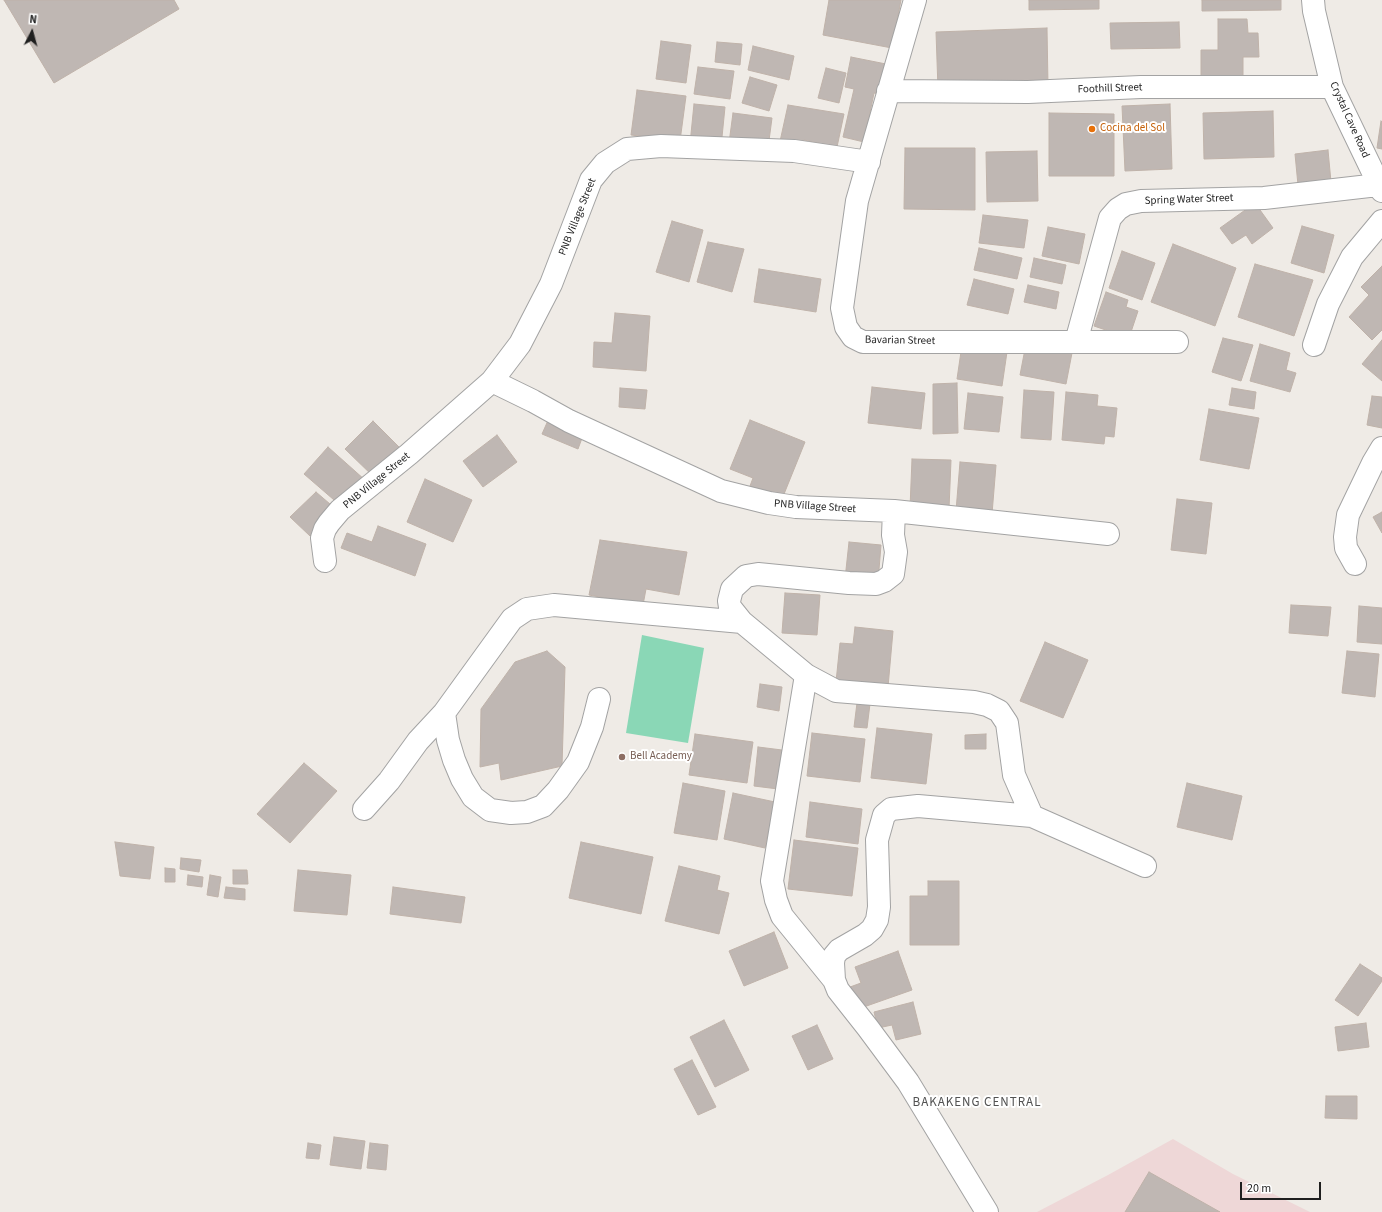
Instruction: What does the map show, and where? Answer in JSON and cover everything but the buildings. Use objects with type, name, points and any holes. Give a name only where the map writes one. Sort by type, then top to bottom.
[{"type":"street","name":"Bavarian Street","points":[[915,0],[857,201],[842,308],[846,327],[853,337],[863,342],[1177,342]]},
{"type":"street","name":"Crystal Cave Road","points":[[1313,0],[1314,11],[1332,87],[1380,188]]},
{"type":"street","name":"Foothill Street","points":[[888,91],[1028,92],[1141,87],[1332,87]]},
{"type":"street","name":"PNB Village Street","points":[[325,561],[322,538],[325,529],[340,510],[410,454],[492,381],[520,344],[551,284],[591,180],[605,163],[627,149],[661,146],[794,151],[869,162]]},
{"type":"street","name":"Spring Water Street","points":[[1076,342],[1110,218],[1118,209],[1126,204],[1141,201],[1264,198],[1380,188]]},
{"type":"street","points":[[1314,345],[1328,304],[1352,257],[1382,221]]},
{"type":"street","name":"PNB Village Street","points":[[492,381],[569,421],[721,491],[769,504],[796,507],[894,511],[1108,534]]},
{"type":"street","points":[[1355,564],[1346,548],[1345,537],[1348,515],[1373,463],[1382,448]]},
{"type":"street","points":[[894,511],[893,535],[896,552],[893,574],[884,581],[876,584],[849,583],[758,574],[746,576],[732,589],[729,601],[730,607],[742,622],[806,675],[836,691],[974,702],[987,705],[999,712],[1007,723],[1014,775],[1032,816]]},
{"type":"street","points":[[364,809],[389,781],[418,741],[444,713],[512,618],[527,609],[554,605],[742,622]]},
{"type":"street","points":[[806,675],[772,881],[776,900],[782,916],[834,980],[838,990],[908,1082],[987,1212]]},
{"type":"street","points":[[444,713],[448,740],[454,760],[462,779],[473,797],[490,810],[511,813],[527,812],[542,806],[558,790],[578,762],[592,727],[599,698]]},
{"type":"street","points":[[834,980],[833,963],[834,956],[838,950],[865,935],[872,929],[877,920],[879,907],[877,840],[884,814],[891,808],[918,806],[1032,816],[1145,866]]},
{"type":"shaded area","points":[[1173,1139],[1233,1174],[1310,1212],[1037,1212]]},
{"type":"green space","points":[[642,635],[704,648],[688,743],[626,733]]},
{"type":"place","name":"Cocina del Sol","points":[[1092,129]]},
{"type":"place","name":"Bell Academy","points":[[622,757]]},
{"type":"district","name":"BAKAKENG CENTRAL","points":[[977,1103]]}]
